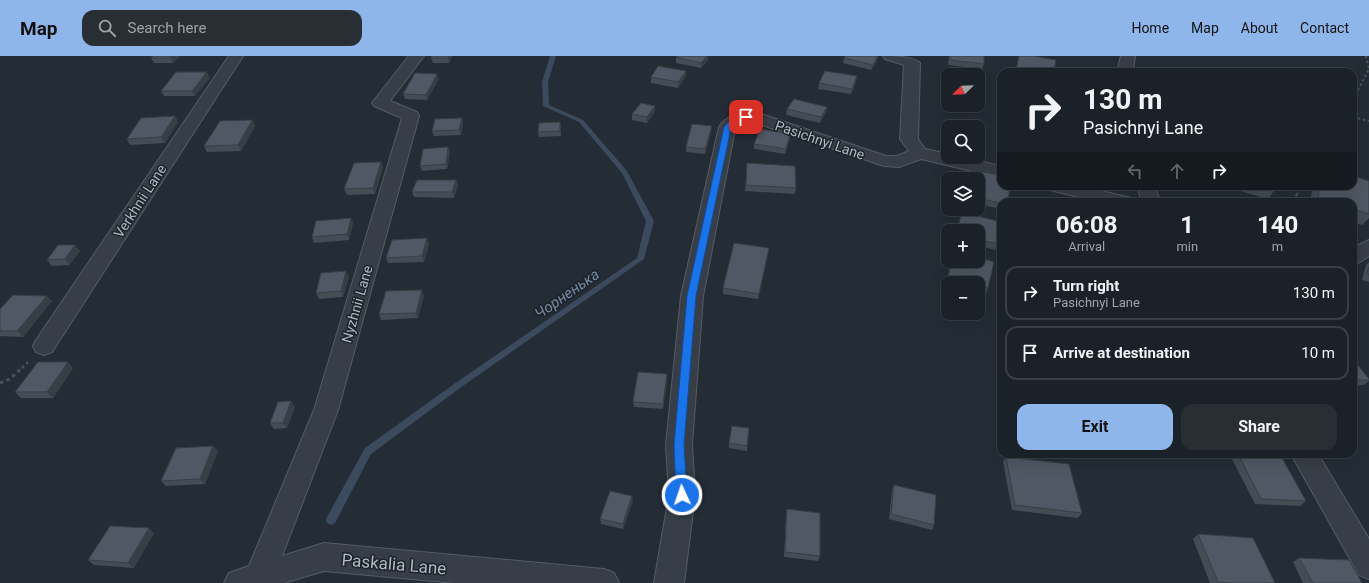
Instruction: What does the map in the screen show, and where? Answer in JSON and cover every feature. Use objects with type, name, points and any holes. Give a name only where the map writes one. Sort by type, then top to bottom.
[{"type":"street","name":"Verkhnii Lane","points":[[44,346],[236,56]]},
{"type":"street","name":"Nyzhnii Lane","points":[[249,580],[326,410],[411,116],[380,103],[418,56]]},
{"type":"street","points":[[890,56],[912,63],[909,139],[919,153],[997,171]]},
{"type":"street","points":[[1126,68],[1128,56]]},
{"type":"street","name":"Pasichnyi Lane","points":[[669,583],[682,495],[679,445],[692,296],[727,127],[733,121],[746,117],[758,118],[884,161],[899,162],[919,153]]},
{"type":"street","points":[[1074,190],[1107,198]]},
{"type":"street","points":[[1357,254],[1369,247]]},
{"type":"street","points":[[1306,458],[1369,565]]},
{"type":"street","name":"Paskalia Lane","points":[[249,580],[324,557],[544,580],[604,583]]},
{"type":"path","points":[[1357,92],[1369,69],[1366,56]]},
{"type":"path","points":[[1357,118],[1369,121]]},
{"type":"path","points":[[0,383],[10,379],[44,346]]},
{"type":"building","points":[[153,56],[172,56],[170,58],[151,58]]},
{"type":"building","points":[[432,56],[449,56],[448,58],[431,58]]},
{"type":"building","points":[[707,56],[701,63],[676,57]]},
{"type":"building","points":[[845,56],[878,56],[873,65],[844,58]]},
{"type":"building","points":[[950,56],[984,56],[984,64],[950,60]]},
{"type":"building","points":[[1019,56],[1033,56],[1056,60],[1055,68],[1017,68]]},
{"type":"building","points":[[658,66],[686,71],[678,82],[651,77]]},
{"type":"building","points":[[825,71],[857,76],[852,89],[819,83]]},
{"type":"building","points":[[176,72],[207,72],[192,91],[161,91]]},
{"type":"building","points":[[415,73],[437,74],[426,95],[403,94]]},
{"type":"building","points":[[794,99],[827,107],[821,117],[787,109]]},
{"type":"building","points":[[641,103],[655,106],[647,117],[632,114]]},
{"type":"building","points":[[175,116],[161,137],[127,139],[141,118]]},
{"type":"building","points":[[462,118],[459,130],[432,131],[435,119]]},
{"type":"building","points":[[252,120],[238,145],[204,146],[220,121]]},
{"type":"building","points":[[560,122],[560,131],[538,132],[539,123]]},
{"type":"building","points":[[692,124],[712,126],[705,149],[686,147]]},
{"type":"building","points":[[760,129],[790,134],[786,149],[754,144]]},
{"type":"building","points":[[448,147],[446,164],[420,166],[423,149]]},
{"type":"building","points":[[381,162],[373,188],[344,189],[354,163]]},
{"type":"building","points":[[747,163],[795,166],[796,188],[746,185]]},
{"type":"building","points":[[985,172],[997,174],[997,190],[1010,190],[1008,198],[997,198],[997,202],[985,200]]},
{"type":"building","points":[[1357,177],[1369,181],[1369,214],[1357,210],[1357,198],[1318,198],[1319,190],[1357,190]]},
{"type":"building","points":[[417,180],[456,180],[452,192],[412,192]]},
{"type":"building","points":[[961,216],[978,216],[997,221],[997,244],[985,241],[985,224],[959,224]]},
{"type":"building","points":[[351,218],[347,234],[312,237],[316,221]]},
{"type":"building","points":[[427,238],[422,256],[386,258],[392,240]]},
{"type":"building","points":[[734,243],[769,248],[759,294],[723,288]]},
{"type":"building","points":[[58,245],[75,245],[65,259],[47,260]]},
{"type":"building","points":[[985,259],[994,262],[988,288],[985,287],[985,276],[948,276],[950,268],[985,268]]},
{"type":"building","points":[[346,271],[341,291],[316,293],[321,273]]},
{"type":"building","points":[[422,290],[416,313],[379,314],[386,291]]},
{"type":"building","points":[[13,295],[47,296],[17,331],[0,331],[0,309]]},
{"type":"building","points":[[38,362],[68,362],[47,392],[15,392]]},
{"type":"building","points":[[1357,364],[1369,379],[1357,380]]},
{"type":"building","points":[[638,372],[667,374],[663,404],[633,402]]},
{"type":"building","points":[[291,401],[283,423],[270,423],[278,402]]},
{"type":"building","points":[[732,426],[749,428],[747,446],[729,443]]},
{"type":"building","points":[[213,446],[200,479],[161,481],[176,448]]},
{"type":"building","points":[[1006,458],[1069,464],[1082,513],[1015,505]]},
{"type":"building","points":[[1240,458],[1282,458],[1306,501],[1261,499]]},
{"type":"building","points":[[894,485],[936,495],[934,525],[891,514]]},
{"type":"building","points":[[610,491],[632,496],[623,524],[600,519]]},
{"type":"building","points":[[787,509],[820,513],[820,556],[785,552]]},
{"type":"building","points":[[110,526],[149,528],[128,563],[88,560]]},
{"type":"building","points":[[1198,534],[1253,538],[1275,583],[1218,582]]},
{"type":"building","points":[[1299,558],[1349,560],[1362,583],[1313,583]]},
{"type":"waterway","name":"Чорненька","points":[[331,520],[368,451],[457,386],[640,259],[650,221],[625,172],[581,121],[546,106],[545,82],[553,56]]},
{"type":"route","points":[[682,495],[679,445],[692,296],[727,127],[733,121],[746,117]]}]
